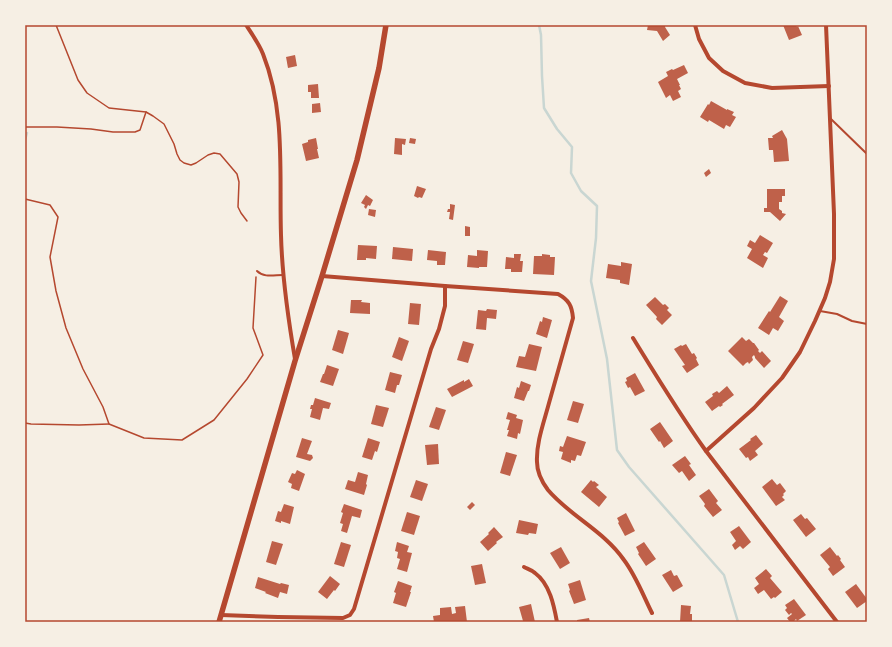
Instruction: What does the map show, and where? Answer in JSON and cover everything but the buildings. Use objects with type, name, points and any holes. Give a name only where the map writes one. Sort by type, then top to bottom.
[{"type":"main road","points":[[219,622],[295,361],[357,160],[379,68],[386,25]]},
{"type":"street","points":[[246,25],[262,52],[277,108],[281,159],[281,233],[283,275],[295,361]]},
{"type":"street","points":[[695,25],[699,39],[709,58],[723,71],[745,83],[772,88],[829,86]]},
{"type":"street","points":[[706,451],[754,408],[782,378],[800,352],[820,310],[830,282],[834,258],[834,207],[826,25]]},
{"type":"street","points":[[322,276],[558,294],[566,299],[572,309],[573,318],[539,438],[537,462],[538,471],[548,490],[560,502],[611,544],[624,559],[652,613]]},
{"type":"street","points":[[221,615],[343,618],[350,615],[354,609],[431,350],[439,329],[445,306],[445,286]]},
{"type":"street","points":[[633,338],[688,427],[837,622]]},
{"type":"street","points":[[524,567],[536,573],[545,584],[552,601],[557,622]]},
{"type":"lane","points":[[830,118],[867,154]]},
{"type":"lane","points":[[257,272],[264,276],[283,275]]},
{"type":"lane","points":[[820,310],[837,314],[852,321],[867,324]]},
{"type":"path","points":[[56,25],[78,80],[87,93],[109,108],[146,112],[153,116],[164,124],[180,160],[184,163],[191,165],[214,152],[220,154],[237,174],[239,182],[238,207],[247,221]]},
{"type":"path","points":[[25,127],[57,127],[113,132],[135,132],[140,130],[146,112]]},
{"type":"path","points":[[25,199],[50,205],[58,217],[50,257],[56,291],[66,328],[83,368],[103,407],[109,424]]},
{"type":"path","points":[[25,423],[79,425],[109,424],[144,438],[182,440],[214,420],[247,380],[263,355],[253,328],[257,272]]},
{"type":"waterway","points":[[539,25],[541,35],[544,108],[557,129],[572,147],[571,173],[581,191],[597,206],[596,238],[591,281],[607,359],[617,450],[629,467],[724,575],[738,622]]},
{"type":"waterway","points":[[25,140],[27,133]]}]
